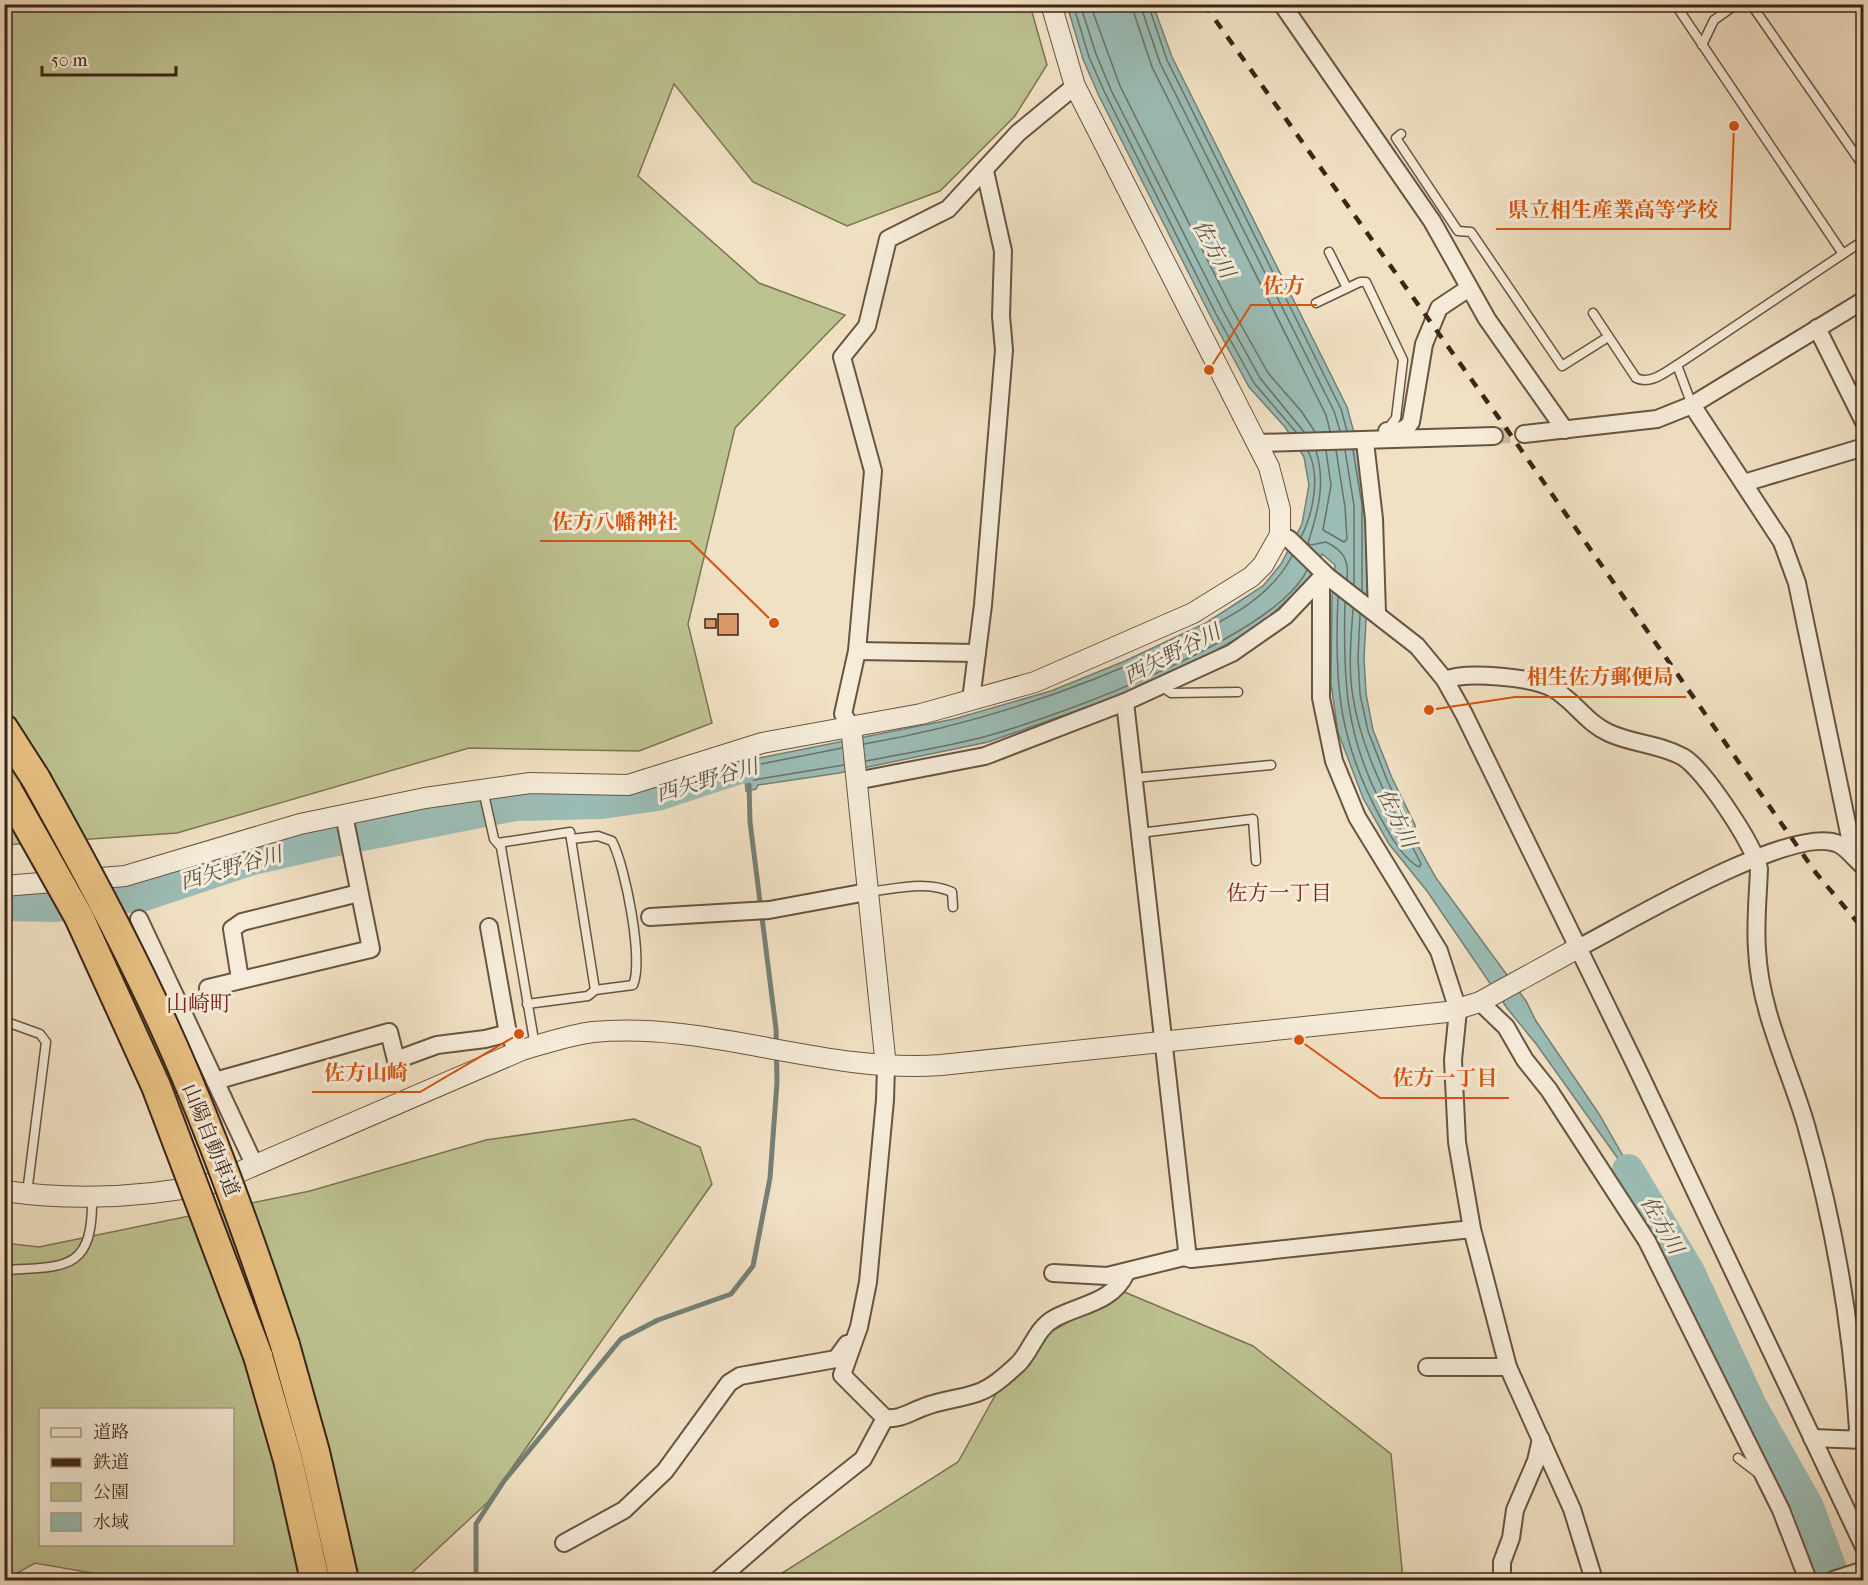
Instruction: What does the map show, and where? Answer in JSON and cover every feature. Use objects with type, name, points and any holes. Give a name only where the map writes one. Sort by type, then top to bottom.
[{"type":"highway","name":"山陽自動車道","points":[[4,729],[36,779],[108,911],[185,1075],[245,1226],[285,1345],[338,1548],[344,1581]]},
{"type":"highway","name":"山陽自動車道","points":[[6,788],[79,917],[137,1042],[207,1217],[258,1356],[288,1460],[315,1581]]},
{"type":"street","points":[[1051,4],[1076,86],[1265,443],[1285,537],[1323,574],[1417,645],[1445,680],[1464,714],[1578,948],[1863,1547]]},
{"type":"street","points":[[1282,4],[1432,221],[1487,319],[1565,430]]},
{"type":"street","points":[[885,1418],[842,1375],[853,1343],[868,1282],[885,1100],[886,1066],[851,726],[843,714],[857,651],[873,471],[842,357],[867,326],[888,239],[948,209],[1018,133],[1076,86]]},
{"type":"street","points":[[971,700],[983,605],[1004,350],[1000,316],[1003,251],[985,171]]},
{"type":"street","points":[[1372,439],[1407,428],[1411,422],[1424,344],[1439,308],[1469,288]]},
{"type":"street","points":[[1524,434],[1657,419],[1692,405],[1863,300]]},
{"type":"street","points":[[1817,328],[1863,422]]},
{"type":"street","points":[[1692,405],[1782,542],[1797,583],[1859,862]]},
{"type":"street","points":[[1265,443],[1494,436]]},
{"type":"street","points":[[1372,439],[1375,612]]},
{"type":"street","points":[[1744,483],[1863,447]]},
{"type":"street","points":[[4,886],[125,876],[300,824],[346,820],[425,798],[484,793],[530,783],[628,785],[762,744],[921,714],[1035,682],[1193,613],[1251,577],[1285,537]]},
{"type":"street","points":[[856,781],[985,756],[1125,702],[1232,653],[1285,616],[1323,574]]},
{"type":"street","points":[[1323,574],[1321,698],[1334,761],[1358,817],[1439,951],[1458,1010],[1453,1060],[1457,1142],[1472,1230],[1508,1367],[1572,1509],[1594,1581]]},
{"type":"street","points":[[857,651],[976,653]]},
{"type":"street","points":[[1445,680],[1454,676],[1507,678],[1553,688],[1588,721],[1608,733],[1665,749],[1685,758],[1702,776],[1757,856],[1759,869],[1756,950],[1773,1031],[1805,1124],[1822,1190],[1852,1361],[1860,1439],[1812,1438]]},
{"type":"street","points":[[1125,702],[1185,1227],[1187,1250],[1184,1257]]},
{"type":"street","points":[[208,988],[371,949],[346,820]]},
{"type":"street","points":[[4,1191],[92,1198],[177,1191],[214,1183],[526,1050],[577,1035],[621,1031],[665,1034],[886,1066],[929,1066],[1165,1043],[1458,1010],[1483,1000],[1578,948],[1757,856],[1814,842],[1836,843],[1859,862]]},
{"type":"street","points":[[650,917],[761,910],[867,892]]},
{"type":"street","points":[[240,979],[232,929],[243,922],[359,893]]},
{"type":"street","points":[[139,919],[255,1166]]},
{"type":"street","points":[[489,927],[509,1033],[526,1050]]},
{"type":"street","points":[[1483,1000],[1506,1027],[1525,1060],[1549,1090],[1647,1241],[1766,1480],[1798,1548],[1808,1581]]},
{"type":"street","points":[[215,1081],[388,1032],[396,1060],[436,1045],[485,1039],[509,1033]]},
{"type":"street","points":[[1053,1274],[1107,1276],[1126,1274],[1150,1264],[1184,1257],[1203,1258],[1472,1230]]},
{"type":"street","points":[[885,1418],[903,1416],[924,1406],[978,1393],[991,1386],[1020,1362],[1038,1332],[1054,1318],[1097,1301],[1120,1287],[1126,1274]]},
{"type":"street","points":[[564,1543],[624,1510],[665,1471],[729,1383],[740,1376],[836,1359],[845,1344],[853,1343]]},
{"type":"street","points":[[1427,1366],[1508,1367]]},
{"type":"street","points":[[718,1581],[796,1512],[863,1459],[885,1418]]},
{"type":"street","points":[[1502,1581],[1502,1562],[1511,1538],[1515,1510],[1536,1461],[1540,1439]]},
{"type":"street","points":[[1833,1581],[1859,1574]]},
{"type":"lane","points":[[1675,4],[1843,254]]},
{"type":"lane","points":[[1702,45],[1714,20],[1737,4]]},
{"type":"lane","points":[[1751,4],[1863,167]]},
{"type":"lane","points":[[1401,134],[1396,138],[1458,231],[1471,232],[1562,366],[1608,337]]},
{"type":"lane","points":[[1593,313],[1636,378],[1642,381],[1656,378],[1863,240]]},
{"type":"lane","points":[[1329,252],[1347,288]]},
{"type":"lane","points":[[1316,303],[1347,288],[1366,282],[1403,360],[1396,418],[1372,439]]},
{"type":"lane","points":[[1677,365],[1692,405]]},
{"type":"lane","points":[[1160,686],[1171,693],[1238,692]]},
{"type":"lane","points":[[1134,778],[1271,765]]},
{"type":"lane","points":[[484,793],[489,819],[501,847],[527,1004],[526,1050]]},
{"type":"lane","points":[[1140,833],[1253,819],[1256,861]]},
{"type":"lane","points":[[498,843],[570,832],[595,990]]},
{"type":"lane","points":[[527,1004],[588,996],[595,990],[633,985],[638,974],[631,916],[620,856],[612,841],[598,836],[571,838]]},
{"type":"lane","points":[[867,892],[927,885],[940,886],[952,892],[953,908]]},
{"type":"lane","points":[[631,916],[650,917]]},
{"type":"lane","points":[[4,1021],[40,1034],[46,1042],[27,1194]]},
{"type":"lane","points":[[4,1270],[69,1263],[86,1248],[93,1228],[92,1198]]},
{"type":"lane","points":[[1738,1458],[1766,1480]]},
{"type":"green space","points":[[5,5],[1030,5],[1047,65],[1015,116],[940,191],[847,226],[753,182],[674,84],[638,176],[759,283],[845,315],[735,428],[688,624],[712,723],[639,751],[469,748],[177,833],[5,845]]},
{"type":"green space","points":[[634,1119],[700,1147],[712,1184],[488,1502],[404,1580],[91,1580],[92,1573],[35,1563],[5,1580],[4,1243],[39,1247],[310,1191],[486,1140]]},
{"type":"green space","points":[[1122,1291],[1253,1346],[1391,1454],[1403,1580],[771,1580],[958,1462],[1021,1349]]},
{"type":"water","points":[[1067,5],[1153,5],[1172,57],[1347,407],[1359,451],[1370,547],[1364,658],[1366,694],[1373,730],[1392,778],[1415,825],[1416,842],[1436,878],[1526,1001],[1536,1021],[1599,1114],[1651,1205],[1537,1045],[1507,1008],[1427,891],[1389,844],[1363,798],[1338,732],[1331,684],[1332,597],[1335,565],[1322,554],[1309,579],[1261,625],[1211,653],[1121,695],[988,742],[839,773],[758,785],[756,789],[746,791],[745,780],[738,774],[708,784],[703,776],[744,761],[954,719],[1051,691],[1125,661],[1206,623],[1263,586],[1281,564],[1302,524],[1309,485],[1304,457],[1285,427],[1249,387],[1211,317],[1099,96],[1083,59]]},
{"type":"building","points":[[718,614],[738,614],[738,635],[718,635]]},
{"type":"building","points":[[705,619],[716,619],[716,628],[705,628]]},
{"type":"waterway","name":"西矢野谷川","points":[[4,905],[53,906],[144,895],[249,860],[327,842],[515,805],[602,803],[657,795],[745,766]]},
{"type":"waterway","points":[[476,1580],[476,1524],[504,1481],[621,1339],[658,1320],[731,1294],[753,1266],[770,1178],[777,1082],[776,1029],[750,822],[749,785]]},
{"type":"waterway","name":"佐方川","points":[[1628,1170],[1689,1272],[1751,1406],[1808,1507],[1835,1580]]},
{"type":"tunnel","points":[[1494,436],[1524,434]]},
{"type":"railway","points":[[1204,4],[1501,421],[1816,873],[1864,930]]},
{"type":"place","name":"県立相生産業高等学校","points":[[1734,126]]},
{"type":"place","name":"佐方","points":[[1209,370]]},
{"type":"place","name":"佐方八幡神社","points":[[774,623]]},
{"type":"place","name":"相生佐方郵便局","points":[[1429,710]]},
{"type":"place","name":"佐方山崎","points":[[519,1034]]},
{"type":"place","name":"佐方一丁目","points":[[1299,1040]]},
{"type":"district","name":"佐方一丁目","points":[[1279,893]]},
{"type":"district","name":"山崎町","points":[[199,1004]]}]
